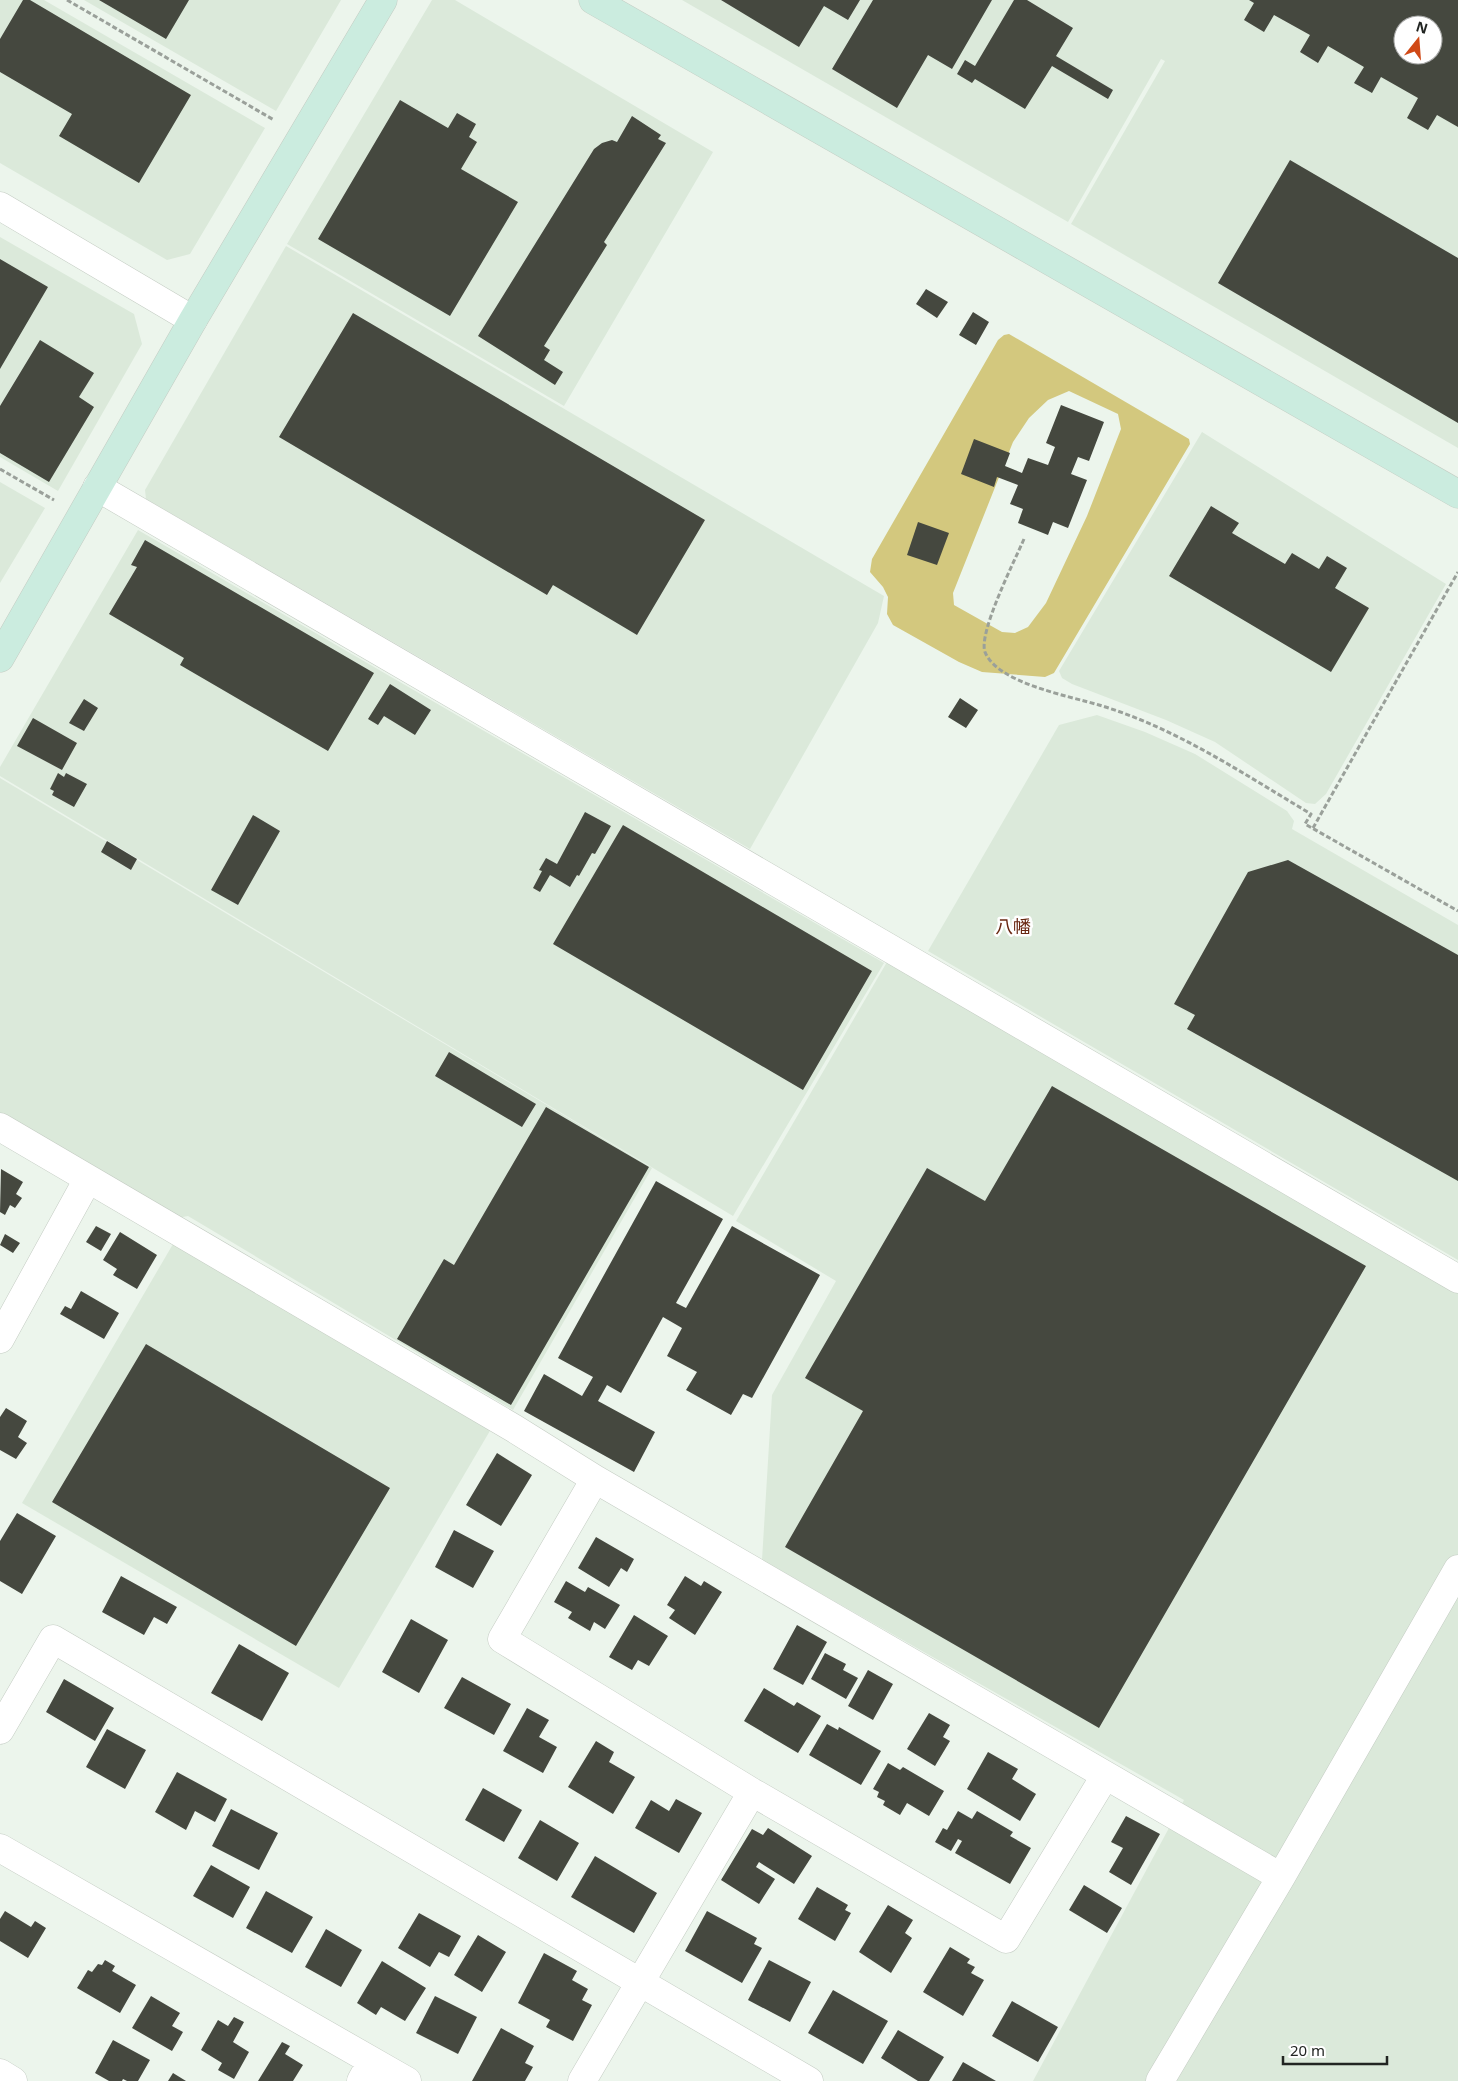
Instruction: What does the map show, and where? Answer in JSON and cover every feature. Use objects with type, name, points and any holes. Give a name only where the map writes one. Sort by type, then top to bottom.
[{"type":"street","points":[[0,658],[193,320],[383,0]]},
{"type":"street","points":[[593,0],[1458,494]]},
{"type":"street","points":[[0,206],[193,320]]},
{"type":"street","points":[[97,487],[1458,1279]]},
{"type":"street","points":[[0,1127],[515,1429],[595,1479],[1281,1878]]},
{"type":"street","points":[[0,1339],[88,1179]]},
{"type":"street","points":[[595,1479],[502,1639],[752,1792],[1006,1939],[1106,1776]]},
{"type":"street","points":[[1160,2081],[1281,1878],[1458,1569]]},
{"type":"street","points":[[0,1730],[53,1639],[809,2081]]},
{"type":"street","points":[[582,2081],[752,1792]]},
{"type":"street","points":[[0,1848],[367,2071],[407,2081]]},
{"type":"street","points":[[0,2074],[13,2081]]},
{"type":"path","points":[[67,0],[303,136]]},
{"type":"path","points":[[0,468],[81,515]]},
{"type":"path","points":[[1024,539],[986,627],[984,651],[996,668],[1017,680],[1109,708],[1159,727],[1207,751],[1310,814],[1305,824],[1458,911]]},
{"type":"path","points":[[1313,828],[1458,572]]},
{"type":"shaded area","points":[[0,0],[44,0],[265,128],[190,254],[167,260],[0,163]]},
{"type":"shaded area","points":[[84,0],[341,0],[276,111]]},
{"type":"shaded area","points":[[432,0],[455,0],[713,152],[564,406],[287,244]]},
{"type":"shaded area","points":[[682,0],[1458,0],[1458,448],[1071,224],[1165,61],[1161,59],[1068,222]]},
{"type":"shaded area","points":[[0,237],[134,314],[142,344],[58,491],[0,457]]},
{"type":"shaded area","points":[[286,246],[884,596],[878,623],[750,849],[146,499],[145,490]]},
{"type":"shaded area","points":[[1009,334],[1189,439],[1190,444],[1054,673],[1045,677],[982,672],[959,662],[893,625],[887,614],[888,597],[883,587],[870,572],[872,559],[998,340],[1004,335]],"holes":[[[1069,391],[1118,414],[1121,429],[1087,516],[1046,603],[1028,627],[1015,633],[1002,632],[954,605],[953,593],[1013,442],[1029,418],[1048,400]]]},
{"type":"shaded area","points":[[1202,432],[1446,584],[1326,794],[1315,804],[1306,803],[1215,742],[1166,720],[1072,684],[1062,678],[1059,671]]},
{"type":"shaded area","points":[[0,482],[45,508],[0,583]]},
{"type":"shaded area","points":[[138,530],[884,963],[733,1216],[0,776],[0,767]]},
{"type":"shaded area","points":[[1097,715],[1145,732],[1195,754],[1287,811],[1294,821],[1292,829],[1458,925],[1458,1260],[928,951],[1059,725]]},
{"type":"shaded area","points":[[0,778],[652,1168],[513,1410],[188,1216],[172,1219],[0,1117]]},
{"type":"shaded area","points":[[894,950],[1458,1274],[1458,2081],[1033,2081],[1184,1800],[762,1560],[772,1395],[836,1281],[736,1221]]},
{"type":"shaded area","points":[[173,1244],[491,1429],[339,1688],[22,1503]]},
{"type":"building","points":[[23,0],[30,0],[191,95],[139,183],[59,136],[72,114],[0,72],[0,39]]},
{"type":"building","points":[[99,0],[189,0],[166,39]]},
{"type":"building","points":[[721,0],[860,0],[848,20],[824,6],[799,47]]},
{"type":"building","points":[[873,0],[992,0],[952,69],[928,55],[897,108],[832,69]]},
{"type":"building","points":[[1014,0],[1027,0],[1073,28],[1056,56],[1113,90],[1108,99],[1052,66],[1025,109],[975,79],[972,83],[957,74],[965,60],[975,66]]},
{"type":"building","points":[[1249,0],[1458,0],[1458,127],[1437,115],[1428,130],[1407,118],[1418,98],[1381,77],[1372,93],[1354,83],[1364,67],[1328,46],[1318,63],[1300,52],[1310,35],[1274,15],[1264,32],[1244,20],[1254,3]]},
{"type":"building","points":[[400,100],[448,128],[457,113],[476,124],[469,137],[477,142],[461,169],[518,202],[450,316],[318,239]]},
{"type":"building","points":[[632,116],[661,135],[658,139],[666,143],[604,242],[607,245],[544,346],[550,350],[544,360],[563,372],[555,385],[478,336],[594,149],[602,143],[612,140],[617,142]]},
{"type":"building","points":[[1290,160],[1458,258],[1458,423],[1218,283]]},
{"type":"building","points":[[0,259],[48,287],[0,369]]},
{"type":"building","points":[[926,289],[948,302],[937,318],[916,304]]},
{"type":"building","points":[[973,312],[989,322],[976,345],[959,335]]},
{"type":"building","points":[[353,313],[705,520],[637,635],[553,585],[547,595],[279,437]]},
{"type":"building","points":[[40,340],[94,373],[79,397],[94,407],[49,482],[0,453],[0,406]]},
{"type":"building","points":[[1061,405],[1104,422],[1089,461],[1078,457],[1071,474],[1087,480],[1068,528],[1053,522],[1048,535],[1018,523],[1023,509],[1010,504],[1018,485],[997,477],[994,487],[961,474],[974,439],[1010,453],[1005,466],[1022,473],[1028,458],[1048,465],[1055,447],[1046,443]]},
{"type":"building","points":[[1211,506],[1239,523],[1232,533],[1285,564],[1292,553],[1319,569],[1327,556],[1347,568],[1335,588],[1369,608],[1331,672],[1169,576]]},
{"type":"building","points":[[918,522],[949,533],[937,565],[907,555]]},
{"type":"building","points":[[145,540],[374,673],[328,751],[180,665],[184,658],[109,614],[137,567],[131,565]]},
{"type":"building","points":[[390,684],[431,710],[415,735],[384,716],[378,725],[368,719]]},
{"type":"building","points":[[960,698],[978,710],[966,728],[948,717]]},
{"type":"building","points":[[84,699],[98,708],[84,731],[69,723]]},
{"type":"building","points":[[33,718],[77,743],[62,770],[17,746]]},
{"type":"building","points":[[58,773],[64,777],[66,773],[87,784],[74,807],[52,795],[54,791],[50,789]]},
{"type":"building","points":[[585,812],[611,826],[595,854],[592,853],[579,876],[577,875],[570,887],[550,875],[540,892],[533,888],[542,871],[539,870],[546,858],[557,864]]},
{"type":"building","points":[[253,815],[280,831],[238,905],[211,890]]},
{"type":"building","points":[[623,825],[872,971],[803,1090],[553,944]]},
{"type":"building","points":[[107,841],[137,859],[131,870],[101,852]]},
{"type":"building","points":[[1288,860],[1458,955],[1458,1181],[1187,1029],[1195,1015],[1174,1004],[1248,872]]},
{"type":"building","points":[[449,1052],[536,1104],[522,1127],[435,1076]]},
{"type":"building","points":[[1052,1086],[1366,1266],[1099,1728],[785,1547],[863,1411],[805,1378],[927,1168],[985,1201]]},
{"type":"building","points":[[546,1107],[649,1167],[511,1405],[397,1339],[444,1259],[454,1265]]},
{"type":"building","points":[[1,1169],[23,1182],[16,1194],[22,1198],[15,1208],[10,1205],[5,1215],[0,1212]]},
{"type":"building","points":[[656,1181],[723,1219],[676,1303],[686,1308],[732,1226],[820,1275],[752,1398],[743,1394],[731,1415],[686,1390],[697,1372],[667,1356],[682,1328],[663,1317],[621,1393],[607,1385],[598,1401],[655,1432],[634,1472],[524,1411],[544,1374],[582,1396],[593,1377],[558,1358]]},
{"type":"building","points":[[96,1226],[111,1234],[101,1251],[86,1242]]},
{"type":"building","points":[[120,1232],[157,1255],[137,1289],[113,1275],[117,1269],[103,1260]]},
{"type":"building","points":[[5,1234],[20,1243],[13,1253],[0,1245]]},
{"type":"building","points":[[81,1291],[119,1313],[104,1339],[60,1314],[65,1306],[71,1309]]},
{"type":"building","points":[[146,1344],[390,1488],[296,1646],[52,1502]]},
{"type":"building","points":[[6,1408],[27,1421],[18,1437],[27,1443],[16,1459],[0,1450],[0,1417]]},
{"type":"building","points":[[497,1453],[532,1475],[501,1526],[466,1505]]},
{"type":"building","points":[[17,1513],[56,1536],[22,1594],[0,1581],[0,1541]]},
{"type":"building","points":[[454,1530],[494,1551],[473,1588],[435,1567]]},
{"type":"building","points":[[596,1537],[634,1559],[627,1572],[621,1568],[609,1587],[578,1568]]},
{"type":"building","points":[[121,1576],[177,1607],[167,1624],[154,1617],[144,1635],[102,1612]]},
{"type":"building","points":[[685,1576],[701,1586],[704,1581],[722,1592],[695,1635],[669,1618],[675,1610],[667,1605]]},
{"type":"building","points":[[566,1581],[585,1592],[588,1587],[620,1605],[605,1629],[594,1622],[590,1631],[568,1618],[572,1612],[554,1602]]},
{"type":"building","points":[[634,1615],[668,1636],[649,1666],[638,1660],[632,1670],[609,1657]]},
{"type":"building","points":[[411,1619],[448,1640],[419,1693],[382,1672]]},
{"type":"building","points":[[797,1625],[827,1642],[803,1685],[773,1669]]},
{"type":"building","points":[[239,1644],[289,1673],[262,1721],[211,1693]]},
{"type":"building","points":[[825,1653],[846,1664],[843,1670],[858,1678],[846,1699],[811,1679]]},
{"type":"building","points":[[868,1670],[893,1684],[873,1720],[848,1706]]},
{"type":"building","points":[[462,1677],[511,1704],[494,1735],[444,1708]]},
{"type":"building","points":[[64,1679],[114,1708],[95,1741],[46,1712]]},
{"type":"building","points":[[764,1688],[794,1706],[797,1702],[821,1716],[798,1753],[744,1721]]},
{"type":"building","points":[[527,1708],[549,1720],[539,1737],[557,1747],[543,1773],[503,1751]]},
{"type":"building","points":[[929,1713],[950,1725],[943,1737],[950,1741],[935,1766],[907,1749]]},
{"type":"building","points":[[827,1724],[838,1730],[839,1727],[881,1751],[861,1785],[809,1755]]},
{"type":"building","points":[[107,1729],[146,1750],[125,1789],[86,1767]]},
{"type":"building","points":[[596,1741],[614,1752],[609,1762],[635,1777],[613,1814],[568,1787]]},
{"type":"building","points":[[988,1752],[1018,1769],[1012,1779],[1036,1794],[1020,1821],[967,1789]]},
{"type":"building","points":[[888,1763],[900,1770],[903,1767],[944,1791],[929,1816],[907,1803],[900,1815],[883,1805],[885,1801],[877,1797],[879,1792],[873,1789]]},
{"type":"building","points":[[177,1772],[227,1799],[215,1822],[195,1811],[186,1830],[155,1812]]},
{"type":"building","points":[[483,1788],[522,1810],[504,1842],[465,1820]]},
{"type":"building","points":[[676,1799],[702,1813],[679,1853],[635,1828],[651,1800],[669,1811]]},
{"type":"building","points":[[231,1809],[278,1833],[259,1870],[212,1846]]},
{"type":"building","points":[[958,1811],[972,1819],[977,1811],[1013,1832],[1010,1836],[1031,1848],[1010,1884],[955,1853],[962,1841],[958,1839],[951,1851],[935,1842],[943,1828],[947,1830]]},
{"type":"building","points":[[1126,1816],[1160,1834],[1131,1885],[1109,1872],[1123,1848],[1111,1842]]},
{"type":"building","points":[[540,1820],[579,1843],[557,1881],[518,1858]]},
{"type":"building","points":[[768,1828],[812,1856],[794,1884],[759,1862],[756,1867],[775,1879],[759,1904],[721,1880],[752,1829],[763,1835]]},
{"type":"building","points":[[595,1856],[657,1893],[634,1933],[571,1897]]},
{"type":"building","points":[[211,1865],[250,1887],[233,1918],[193,1896]]},
{"type":"building","points":[[1084,1885],[1122,1908],[1107,1933],[1069,1910]]},
{"type":"building","points":[[817,1887],[848,1905],[845,1910],[851,1913],[835,1941],[798,1919]]},
{"type":"building","points":[[266,1891],[313,1917],[292,1953],[246,1928]]},
{"type":"building","points":[[888,1905],[913,1920],[905,1933],[912,1938],[891,1973],[859,1952]]},
{"type":"building","points":[[5,1911],[31,1927],[35,1921],[46,1928],[28,1958],[0,1941],[0,1919]]},
{"type":"building","points":[[707,1911],[757,1938],[754,1944],[762,1948],[742,1983],[685,1951]]},
{"type":"building","points":[[419,1913],[461,1936],[449,1957],[439,1952],[430,1967],[398,1948]]},
{"type":"building","points":[[326,1929],[362,1950],[341,1987],[305,1967]]},
{"type":"building","points":[[478,1935],[506,1952],[482,1992],[454,1975]]},
{"type":"building","points":[[950,1947],[970,1959],[967,1963],[975,1967],[971,1973],[984,1980],[963,2016],[923,1992]]},
{"type":"building","points":[[544,1953],[577,1971],[572,1980],[588,1989],[582,2000],[592,2005],[573,2041],[546,2027],[550,2020],[518,2003]]},
{"type":"building","points":[[105,1960],[115,1966],[112,1971],[136,1985],[120,2013],[77,1988],[88,1970],[92,1972],[98,1964],[102,1965]]},
{"type":"building","points":[[769,1960],[811,1982],[790,2022],[748,2000]]},
{"type":"building","points":[[382,1961],[426,1988],[405,2021],[381,2007],[376,2015],[357,2003]]},
{"type":"building","points":[[833,1990],[888,2021],[863,2064],[808,2033]]},
{"type":"building","points":[[151,1996],[180,2013],[172,2026],[183,2032],[172,2051],[132,2028]]},
{"type":"building","points":[[435,1996],[477,2017],[458,2054],[416,2033]]},
{"type":"building","points":[[1012,2001],[1058,2027],[1038,2062],[992,2036]]},
{"type":"building","points":[[234,2017],[244,2022],[233,2042],[249,2052],[234,2079],[218,2070],[222,2063],[201,2050],[218,2020],[228,2026]]},
{"type":"building","points":[[501,2028],[534,2046],[525,2063],[533,2067],[525,2081],[472,2081]]},
{"type":"building","points":[[898,2030],[944,2057],[929,2081],[918,2081],[881,2058]]},
{"type":"building","points":[[113,2040],[150,2060],[138,2081],[123,2079],[122,2081],[109,2081],[95,2073]]},
{"type":"building","points":[[282,2042],[290,2046],[285,2054],[303,2065],[293,2081],[258,2081]]},
{"type":"building","points":[[963,2062],[996,2081],[952,2081]]},
{"type":"building","points":[[173,2073],[186,2081],[168,2081]]},
{"type":"district","name":"八幡","points":[[1013,927]]}]
